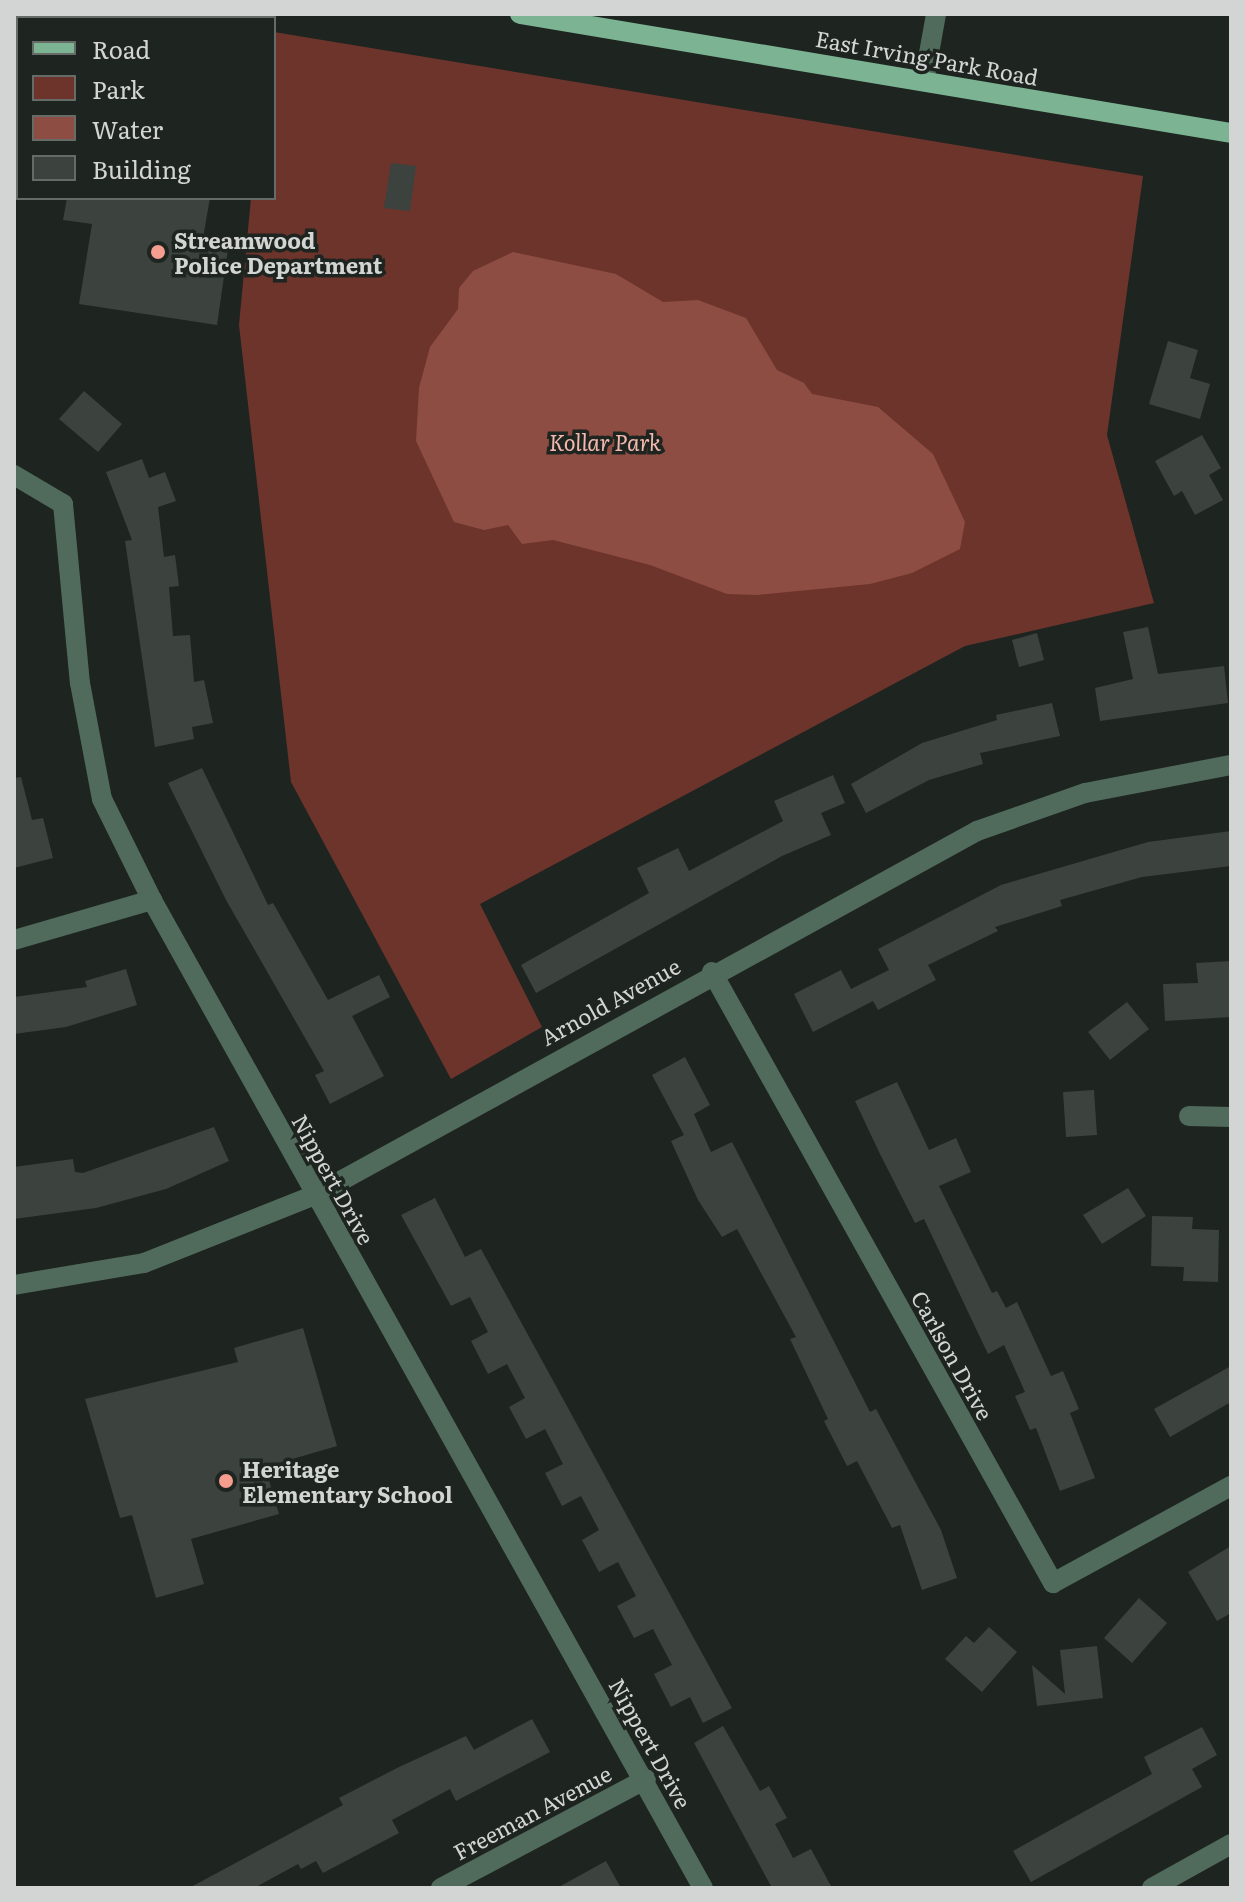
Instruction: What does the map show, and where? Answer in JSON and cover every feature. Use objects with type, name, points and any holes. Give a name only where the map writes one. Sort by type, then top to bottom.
[{"type":"main road","name":"East Irving Park Road","points":[[520,14],[1231,133]]},
{"type":"street","points":[[924,81],[936,14]]},
{"type":"street","name":"Nippert Drive","points":[[14,475],[63,504],[80,683],[102,799],[152,900],[315,1195],[646,1779],[703,1888]]},
{"type":"street","name":"Arnold Avenue","points":[[14,1285],[144,1263],[315,1195],[916,858],[1001,821],[1085,793],[1231,765]]},
{"type":"street","points":[[14,940],[152,900]]},
{"type":"street","name":"Carlson Drive","points":[[712,972],[1053,1583],[1231,1486]]},
{"type":"street","points":[[1189,1116],[1231,1117]]},
{"type":"street","name":"Freeman Avenue","points":[[441,1888],[646,1779]]},
{"type":"street","points":[[1152,1888],[1231,1844]]},
{"type":"green space","name":"Kollar Park","points":[[276,32],[1143,176],[1107,435],[1154,603],[965,646],[480,904],[542,1027],[451,1079],[291,782],[239,325],[251,200],[276,200]]},
{"type":"water","points":[[513,252],[616,274],[663,302],[698,300],[746,318],[777,370],[804,383],[812,394],[878,407],[933,454],[965,522],[960,549],[912,573],[870,584],[756,595],[727,594],[650,565],[553,540],[522,544],[508,525],[484,530],[454,522],[416,441],[419,388],[430,347],[458,309],[459,288],[473,271]]},
{"type":"building","points":[[391,163],[416,166],[410,211],[384,208]]},
{"type":"building","name":"Streamwood Police Department","points":[[67,200],[210,200],[203,238],[229,242],[217,325],[79,304],[92,224],[63,220]]},
{"type":"building","points":[[1168,341],[1198,350],[1190,378],[1210,384],[1200,419],[1149,404]]},
{"type":"building","points":[[84,391],[122,424],[98,452],[59,419]]},
{"type":"building","points":[[1202,435],[1221,468],[1209,475],[1223,500],[1195,515],[1182,491],[1174,496],[1155,461]]},
{"type":"building","points":[[142,459],[149,478],[165,472],[176,501],[158,507],[164,557],[175,555],[179,586],[169,587],[173,636],[190,635],[194,682],[204,680],[213,723],[192,727],[194,739],[155,747],[125,541],[132,540],[106,472]]},
{"type":"building","points":[[1148,627],[1158,674],[1224,666],[1228,703],[1100,721],[1095,688],[1133,679],[1123,632]]},
{"type":"building","points":[[1037,633],[1044,660],[1019,667],[1012,640]]},
{"type":"building","points":[[1052,703],[1060,736],[980,753],[983,764],[929,780],[866,813],[851,784],[922,743],[997,720],[996,715]]},
{"type":"building","points":[[202,768],[268,905],[273,903],[328,1000],[379,975],[390,997],[352,1016],[384,1076],[330,1104],[315,1075],[324,1071],[226,900],[168,783]]},
{"type":"building","points":[[833,775],[845,803],[821,813],[831,835],[782,856],[536,993],[521,965],[649,893],[637,868],[678,848],[689,871],[783,821],[774,801]]},
{"type":"building","points":[[21,777],[32,820],[43,818],[53,858],[14,868],[14,778]]},
{"type":"building","points":[[1231,831],[1231,866],[1142,877],[1060,900],[1062,906],[995,927],[998,931],[928,965],[936,980],[878,1010],[873,1001],[813,1032],[794,994],[841,970],[851,989],[889,970],[878,949],[1001,885],[1148,842]]},
{"type":"building","points":[[1231,961],[1231,1017],[1165,1021],[1163,984],[1198,983],[1196,963]]},
{"type":"building","points":[[126,969],[137,1005],[66,1027],[14,1034],[14,997],[87,987],[85,981]]},
{"type":"building","points":[[1127,1002],[1149,1029],[1110,1060],[1088,1032]]},
{"type":"building","points":[[685,1057],[710,1105],[694,1114],[711,1152],[732,1142],[870,1412],[876,1409],[941,1530],[957,1578],[922,1590],[900,1525],[892,1528],[857,1461],[847,1466],[824,1421],[828,1419],[790,1339],[796,1337],[737,1229],[722,1237],[698,1200],[671,1141],[684,1135],[652,1075]]},
{"type":"building","points":[[897,1082],[929,1150],[956,1138],[971,1172],[939,1186],[992,1293],[997,1291],[1006,1308],[1017,1302],[1051,1376],[1063,1371],[1079,1409],[1070,1413],[1095,1478],[1060,1491],[1036,1428],[1030,1430],[1015,1396],[1025,1392],[1004,1345],[988,1354],[924,1219],[915,1223],[879,1152],[855,1101]]},
{"type":"building","points":[[1094,1090],[1097,1135],[1066,1137],[1063,1092]]},
{"type":"building","points":[[214,1127],[229,1161],[166,1189],[96,1208],[14,1219],[14,1167],[73,1159],[75,1172],[83,1173]]},
{"type":"building","points":[[1128,1188],[1146,1216],[1102,1244],[1083,1215]]},
{"type":"building","points":[[435,1198],[465,1257],[481,1249],[732,1708],[703,1723],[690,1697],[671,1707],[654,1674],[672,1665],[653,1629],[634,1638],[617,1606],[636,1596],[618,1562],[599,1572],[582,1540],[599,1530],[581,1496],[562,1506],[545,1473],[563,1464],[545,1429],[526,1439],[509,1407],[525,1398],[507,1364],[488,1374],[471,1341],[488,1332],[470,1297],[451,1306],[401,1215]]},
{"type":"building","points":[[1152,1216],[1193,1217],[1192,1229],[1219,1230],[1218,1282],[1183,1281],[1184,1267],[1151,1266]]},
{"type":"building","points":[[303,1328],[337,1446],[265,1467],[279,1514],[191,1539],[204,1584],[156,1598],[132,1515],[120,1518],[85,1399],[238,1362],[234,1348]]},
{"type":"building","points":[[1231,1366],[1231,1402],[1170,1437],[1154,1409]]},
{"type":"building","points":[[1231,1546],[1231,1613],[1217,1621],[1188,1572]]},
{"type":"building","points":[[1139,1598],[1167,1623],[1132,1663],[1104,1638]]},
{"type":"building","points":[[989,1627],[1017,1652],[982,1692],[945,1659],[966,1636],[974,1643]]},
{"type":"building","points":[[1097,1646],[1103,1698],[1037,1706],[1032,1665],[1065,1694],[1060,1650]]},
{"type":"building","points":[[532,1719],[550,1752],[456,1801],[450,1789],[392,1820],[399,1833],[323,1873],[316,1861],[301,1869],[298,1864],[254,1888],[189,1888],[343,1805],[339,1798],[397,1768],[466,1736],[474,1750]]},
{"type":"building","points":[[723,1726],[760,1791],[769,1786],[787,1818],[775,1824],[793,1858],[811,1849],[832,1888],[772,1888],[694,1743]]},
{"type":"building","points":[[1202,1727],[1217,1755],[1192,1769],[1202,1787],[1031,1882],[1013,1851],[1152,1774],[1144,1757]]},
{"type":"building","points":[[606,1861],[621,1888],[557,1888]]},
{"type":"place","name":"Streamwood Police Department","points":[[158,252]]},
{"type":"place","name":"Heritage Elementary School","points":[[226,1481]]}]
